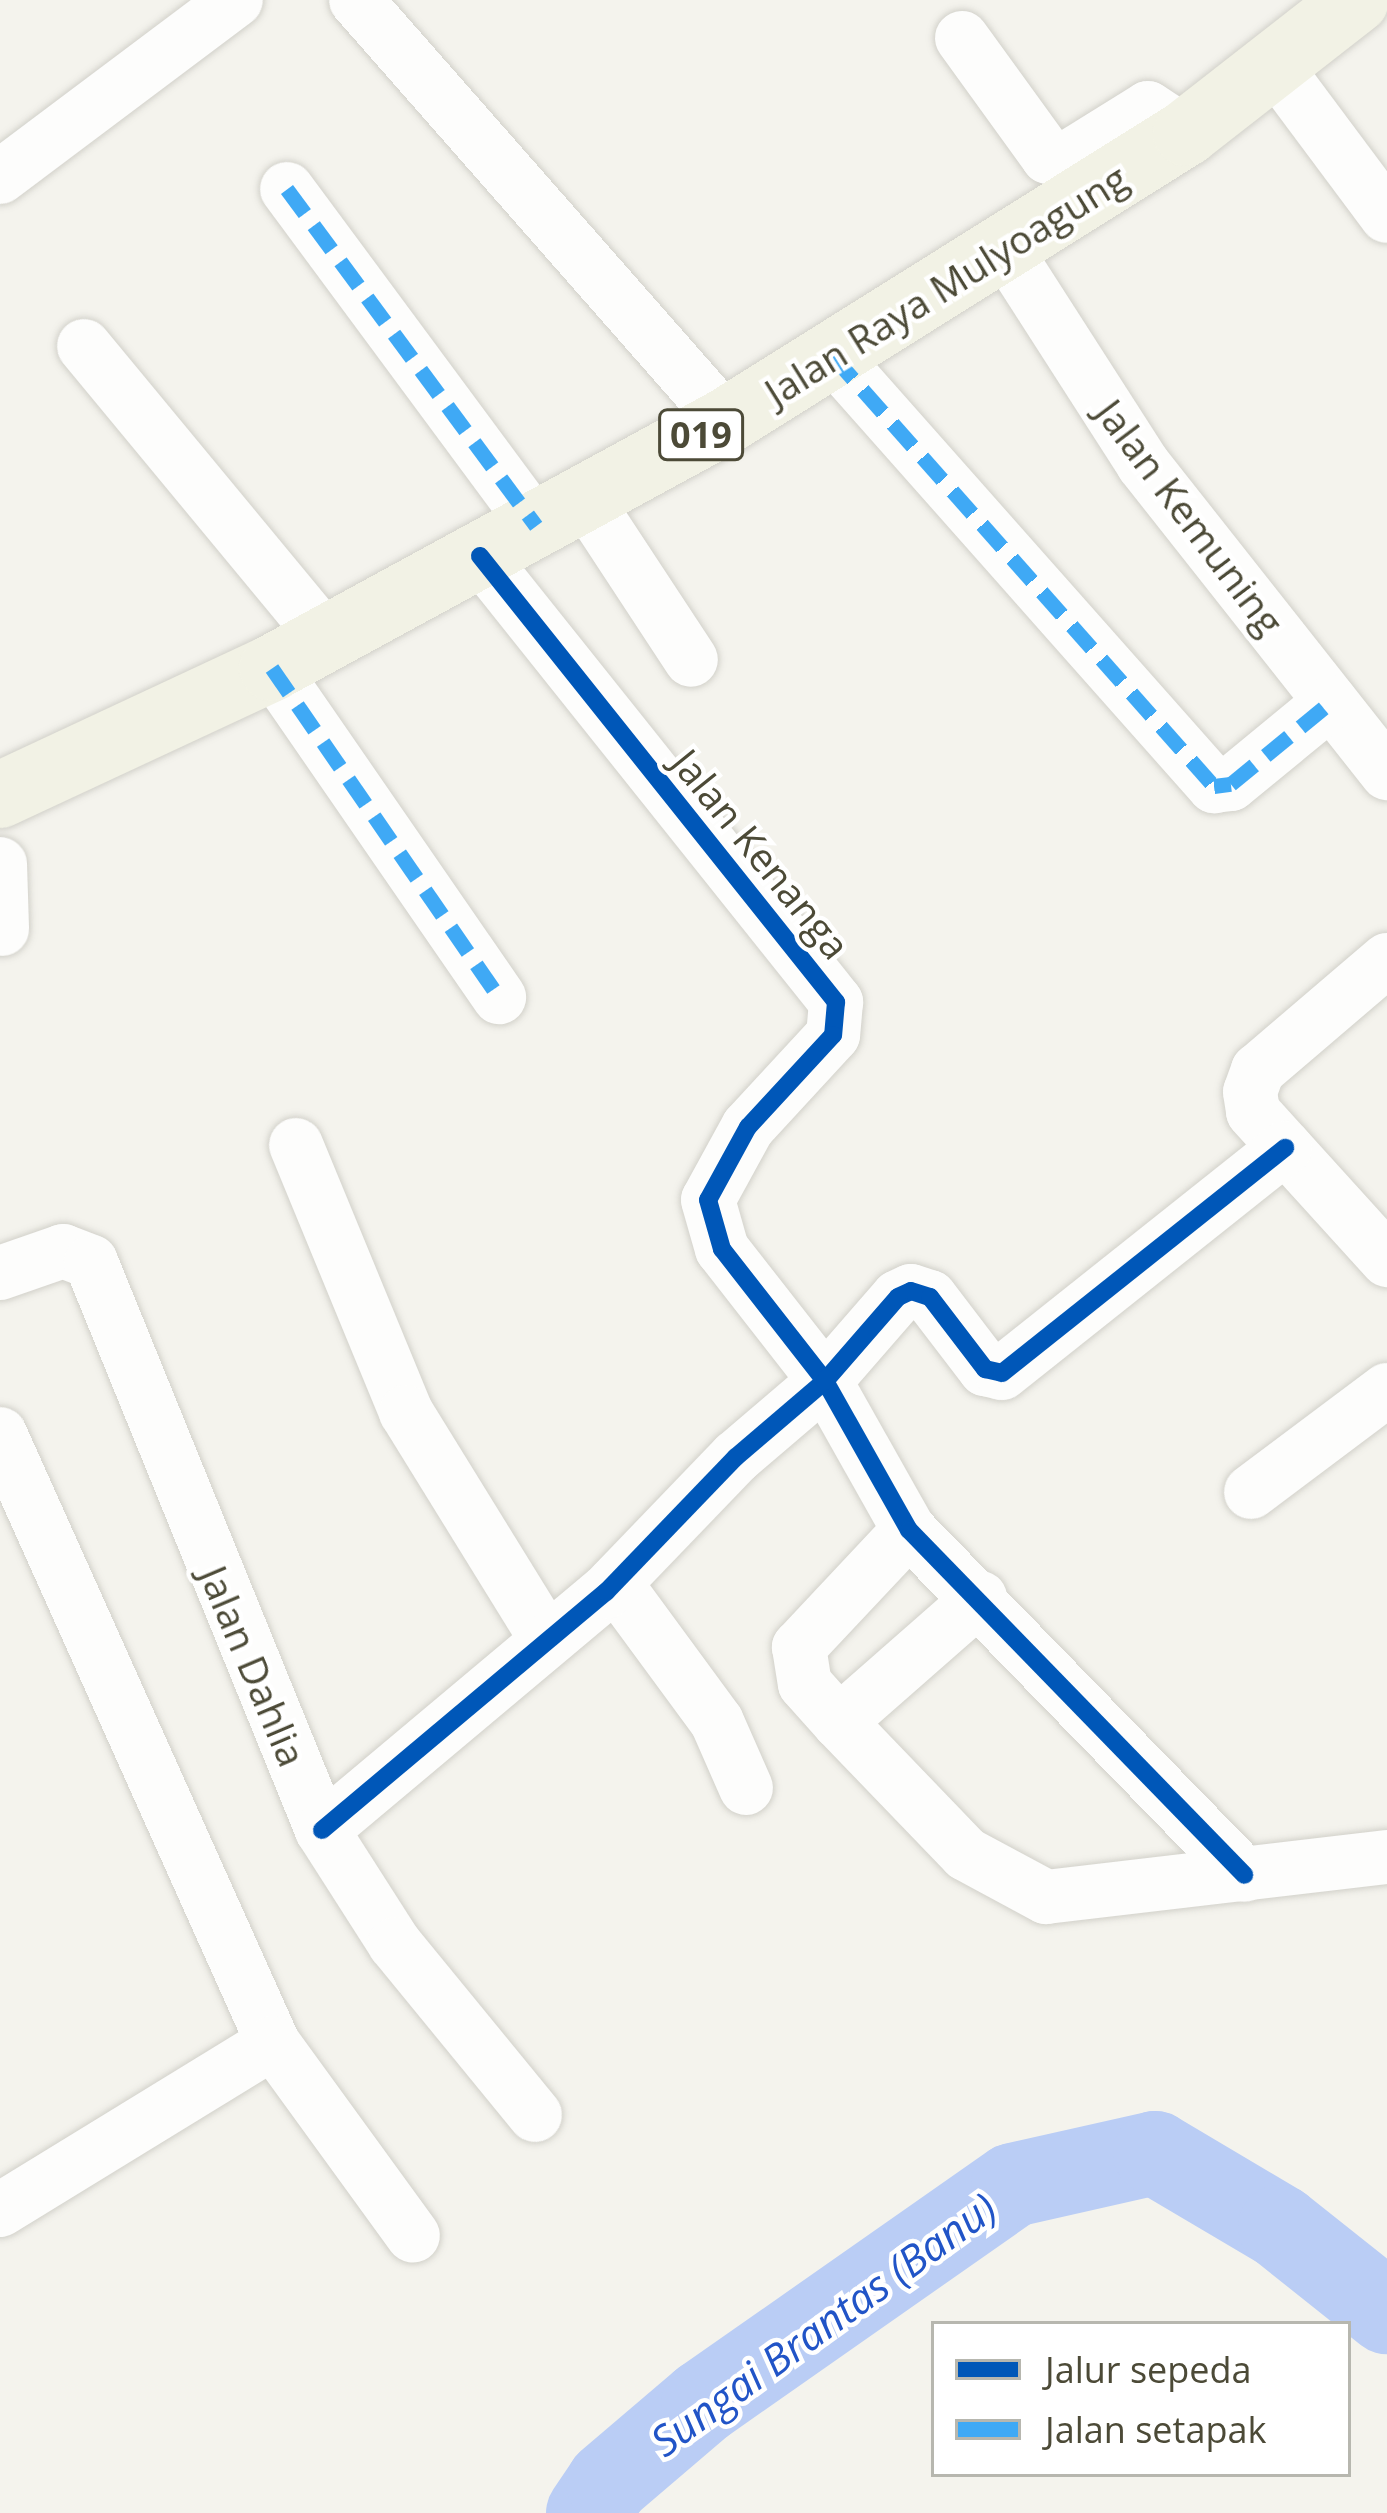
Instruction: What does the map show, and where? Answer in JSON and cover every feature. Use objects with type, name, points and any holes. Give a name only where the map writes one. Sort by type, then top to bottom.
[{"type":"main road","name":"Jalan Raya Mulyoagung","points":[[0,795],[299,654],[726,421],[1007,252],[1186,133],[1356,0]]},
{"type":"street","points":[[0,177],[236,0]]},
{"type":"street","points":[[356,0],[726,421]]},
{"type":"street","points":[[962,38],[1048,157],[1063,161],[1148,108],[1186,133]]},
{"type":"street","points":[[1275,66],[1387,216]]},
{"type":"street","points":[[287,189],[691,660]]},
{"type":"street","name":"Jalan Kemuning","points":[[1007,252],[1143,464],[1330,702],[1382,755]]},
{"type":"street","points":[[84,346],[299,654],[499,997]]},
{"type":"street","points":[[833,356],[1214,786],[1231,784],[1330,702]]},
{"type":"street","name":"Jalan Kenanga","points":[[479,556],[836,1002],[833,1035],[748,1127],[708,1200],[722,1249],[825,1381],[909,1530],[1244,1875]]},
{"type":"street","points":[[0,864],[2,929]]},
{"type":"street","points":[[1377,1228],[1285,1148],[1253,1112],[1258,1070],[1387,960]]},
{"type":"street","points":[[296,1145],[406,1412],[546,1639]]},
{"type":"street","points":[[322,1830],[615,1583],[736,1456],[825,1381],[911,1291],[930,1297],[985,1370],[1010,1370],[1285,1148]]},
{"type":"street","name":"Jalan Dahlia","points":[[0,1274],[63,1251],[91,1262],[322,1830],[395,1944],[536,2114]]},
{"type":"street","points":[[1251,1492],[1387,1390]]},
{"type":"street","points":[[0,1434],[273,2043],[413,2236]]},
{"type":"street","points":[[909,1530],[799,1647],[806,1684],[966,1854],[1046,1897],[1387,1857]]},
{"type":"street","points":[[615,1583],[717,1722],[746,1788]]},
{"type":"street","points":[[838,1722],[980,1598]]},
{"type":"street","points":[[0,2210],[273,2043]]},
{"type":"waterway","name":"Sungai Brantas (Banu)","points":[[588,2513],[608,2483],[703,2402],[1013,2185],[1155,2153],[1280,2227],[1387,2312]]},
{"type":"marked path","points":[[287,189],[536,526]]},
{"type":"marked path","points":[[833,356],[1214,786],[1231,784],[1331,702]]},
{"type":"marked path","points":[[272,668],[499,997]]},
{"type":"cycle path","points":[[480,556],[836,1002],[833,1035],[748,1127],[708,1200],[722,1249],[825,1381],[909,1530],[1244,1875]]},
{"type":"cycle path","points":[[322,1830],[606,1592],[736,1457],[825,1381],[898,1297],[911,1291],[930,1297],[985,1369],[1002,1373],[1285,1148]]}]
